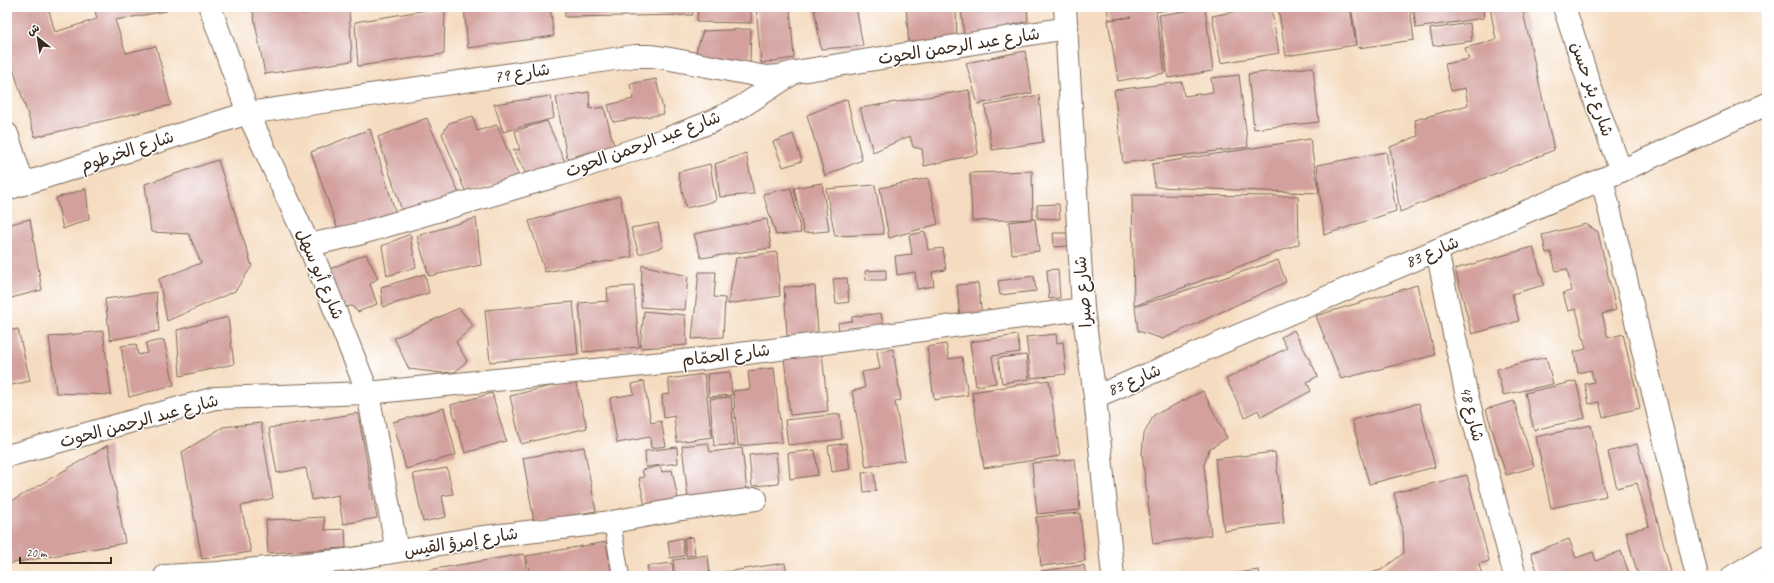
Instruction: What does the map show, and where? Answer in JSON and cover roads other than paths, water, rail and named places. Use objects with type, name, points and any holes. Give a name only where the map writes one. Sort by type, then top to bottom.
[{"type":"street","name":"شارع أبو سهل","points":[[210,7],[248,113],[309,245],[368,393],[397,551]]},
{"type":"street","name":"شارع صبرا","points":[[1065,7],[1083,309],[1095,397],[1113,576]]},
{"type":"street","name":"شارع بئر حسن","points":[[1564,7],[1590,89],[1611,175],[1697,576]]},
{"type":"street","name":"شارع عبد الرحمن الحوت","points":[[309,245],[355,235],[559,175],[670,138],[713,121],[741,107],[795,72],[1067,28]]},
{"type":"street","name":"شارع 79","points":[[248,113],[635,56],[665,58],[766,77],[780,76],[795,72]]},
{"type":"street","name":"شارع 83","points":[[1095,397],[1611,175],[1767,104]]},
{"type":"street","name":"شارع الخرطوم","points":[[15,187],[248,113]]},
{"type":"street","points":[[7,134],[15,187]]},
{"type":"street","name":"شارع 48","points":[[1437,250],[1466,392],[1515,576]]},
{"type":"street","name":"شارع الحمّام","points":[[368,393],[702,359],[1083,309]]},
{"type":"street","name":"شارع عبد الرحمن الحوت","points":[[7,456],[215,398],[368,393]]},
{"type":"street","name":"شارع إمرؤ القيس","points":[[165,576],[218,573],[346,560],[476,538],[612,522],[681,509],[756,499]]},
{"type":"street","points":[[1733,576],[1767,556]]},
{"type":"lane","points":[[612,522],[621,576]]}]
